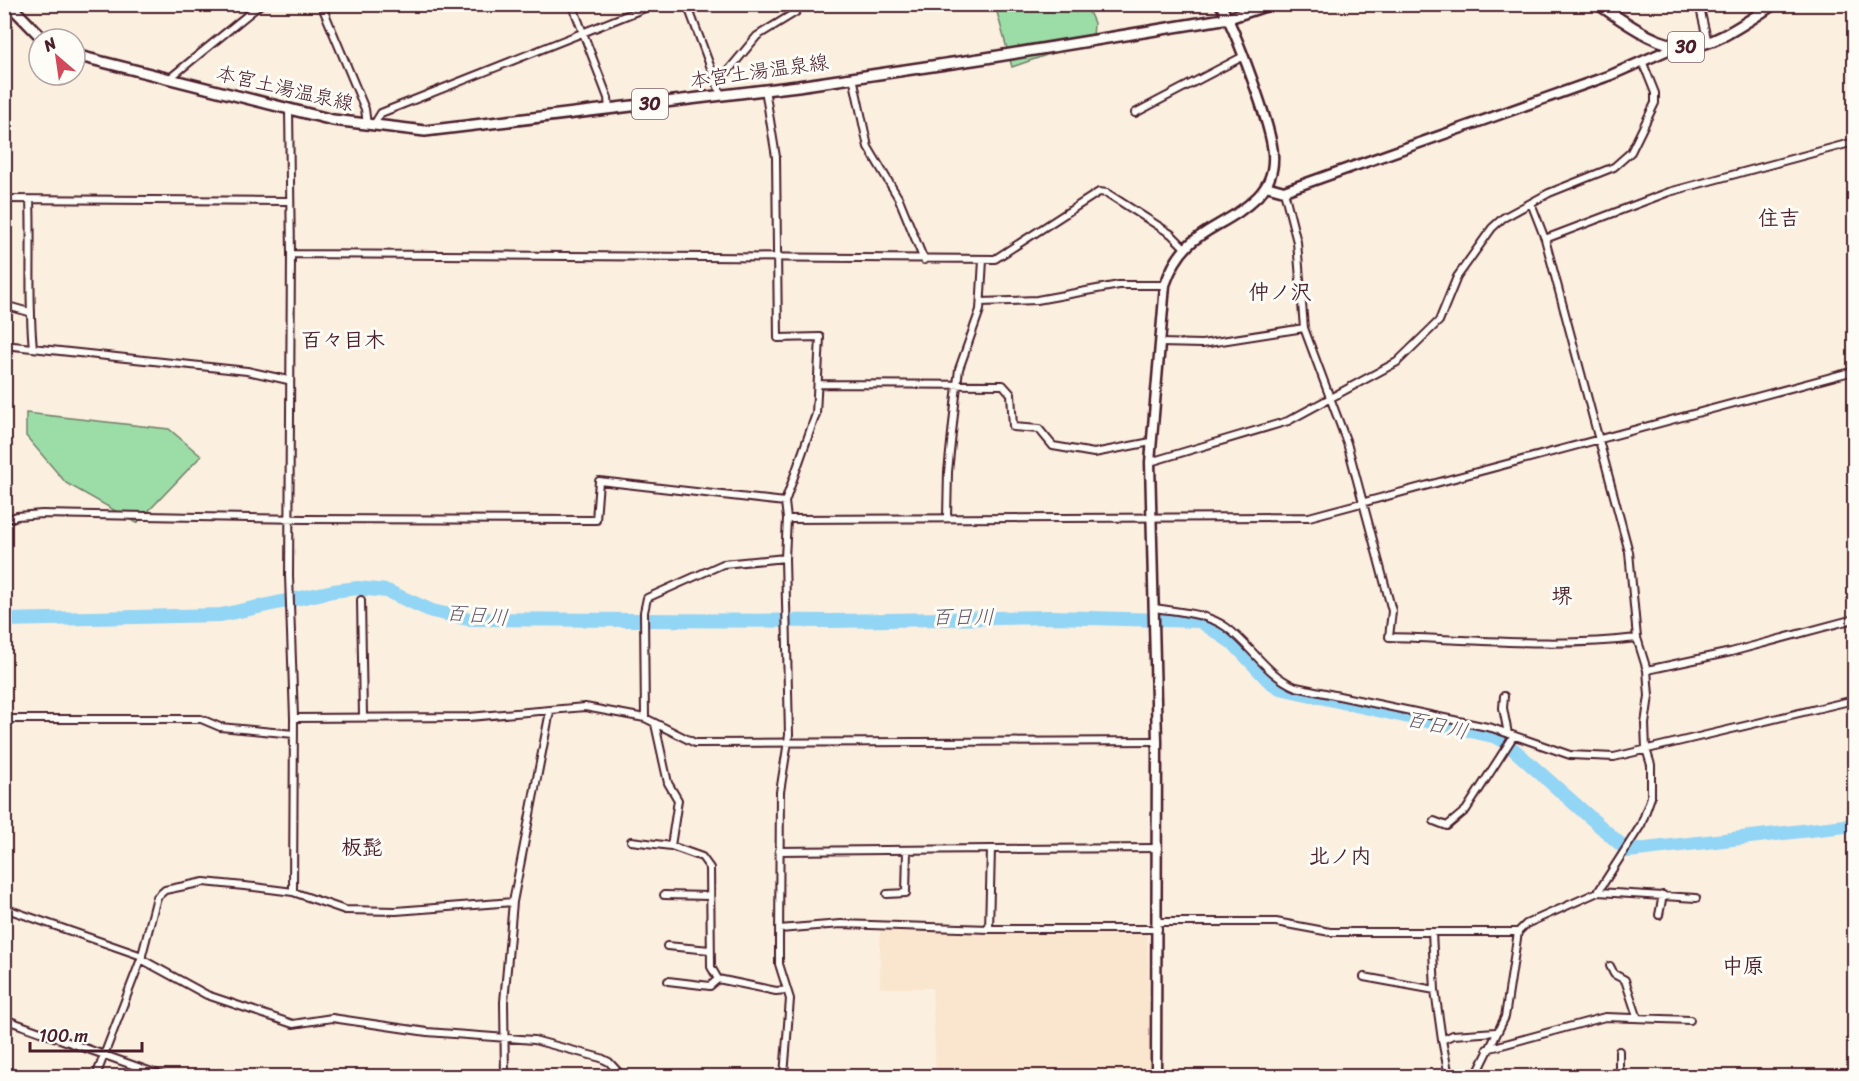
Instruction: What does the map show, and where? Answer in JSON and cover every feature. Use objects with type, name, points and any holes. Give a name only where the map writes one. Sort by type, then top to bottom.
[{"type":"main road","name":"本宮土湯温泉線","points":[[87,58],[333,120],[424,131],[853,77],[1229,18],[1271,4]]},
{"type":"main road","name":"30","points":[[1598,4],[1653,41],[1675,47],[1708,43],[1731,34],[1774,4]]},
{"type":"main road","points":[[13,6],[33,27]]},
{"type":"street","points":[[170,78],[261,4]]},
{"type":"street","points":[[321,4],[370,125]]},
{"type":"street","points":[[572,4],[608,98],[609,109]]},
{"type":"street","points":[[370,125],[381,113],[655,4]]},
{"type":"street","points":[[687,4],[721,95]]},
{"type":"street","points":[[1156,1077],[1157,741],[1150,462],[1165,285],[1174,262],[1184,247],[1251,202],[1266,186],[1273,161],[1272,142],[1229,18],[1220,4]]},
{"type":"street","points":[[1699,4],[1708,43]]},
{"type":"street","points":[[718,83],[757,36],[796,12]]},
{"type":"street","points":[[1266,186],[1284,191],[1643,63],[1675,47]]},
{"type":"street","points":[[1136,113],[1242,57]]},
{"type":"street","points":[[1150,462],[1288,421],[1397,362],[1439,321],[1457,277],[1492,228],[1503,218],[1531,202],[1614,167],[1631,152],[1655,103],[1655,93],[1643,63]]},
{"type":"street","points":[[853,77],[868,147],[899,199],[924,260]]},
{"type":"street","points":[[765,89],[776,157],[778,338],[820,337],[816,414],[810,438],[793,472],[784,502],[787,519],[785,558],[788,625],[788,742],[780,792],[779,964],[790,999],[784,1077]]},
{"type":"street","points":[[289,110],[291,254],[288,518],[294,718],[293,892]]},
{"type":"street","points":[[1545,239],[1669,192],[1854,142]]},
{"type":"street","points":[[1284,191],[1297,243],[1304,328],[1347,443],[1392,611],[1389,637],[1549,644],[1637,639]]},
{"type":"street","points":[[291,254],[983,260],[995,259],[1099,192],[1107,193],[1171,234],[1184,247]]},
{"type":"street","points":[[4,198],[289,201]]},
{"type":"street","points":[[30,200],[32,271],[29,312],[33,348]]},
{"type":"street","points":[[1531,202],[1545,239],[1629,552],[1637,639],[1647,670],[1646,749],[1651,765],[1651,797],[1648,812],[1598,892]]},
{"type":"street","points":[[947,517],[948,472],[959,369],[981,302],[983,260]]},
{"type":"street","points":[[981,302],[1037,300],[1119,285],[1165,285]]},
{"type":"street","points":[[4,305],[29,312]]},
{"type":"street","points":[[1160,343],[1202,344],[1304,328]]},
{"type":"street","points":[[4,345],[248,371],[288,380]]},
{"type":"street","points":[[787,519],[1309,517],[1854,371]]},
{"type":"street","points":[[819,384],[1003,385],[1011,394],[1013,427],[1039,429],[1057,447],[1094,453],[1151,442]]},
{"type":"street","points":[[4,521],[17,516],[42,514],[596,520],[599,481],[784,502]]},
{"type":"street","points":[[645,718],[644,612],[647,598],[714,568],[742,562],[785,558]]},
{"type":"street","points":[[361,600],[363,716]]},
{"type":"street","points":[[1154,611],[1211,619],[1227,628],[1269,672],[1296,687],[1510,740],[1614,757],[1854,700]]},
{"type":"street","points":[[1647,670],[1731,652],[1854,619]]},
{"type":"street","points":[[1434,821],[1447,826],[1461,816],[1510,740],[1503,708],[1504,696]]},
{"type":"street","points":[[294,718],[469,717],[585,707],[645,718],[695,743],[1157,741]]},
{"type":"street","points":[[505,1077],[504,1002],[513,902],[550,711]]},
{"type":"street","points":[[4,719],[201,718],[220,727],[294,734]]},
{"type":"street","points":[[655,724],[668,783],[678,800],[670,846]]},
{"type":"street","points":[[631,841],[670,846],[699,855],[706,861],[710,868],[711,967],[718,979],[776,991],[786,990]]},
{"type":"street","points":[[779,851],[1158,848]]},
{"type":"street","points":[[989,929],[991,849]]},
{"type":"street","points":[[887,894],[906,893],[907,851]]},
{"type":"street","points":[[96,1077],[141,957],[156,897],[165,890],[213,882],[293,892],[345,910],[396,911],[513,902]]},
{"type":"street","points":[[1476,1077],[1487,1049],[1505,1017],[1509,1003],[1518,932],[1526,924],[1548,912],[1598,892],[1696,898]]},
{"type":"street","points":[[664,895],[709,896]]},
{"type":"street","points":[[1659,915],[1663,895]]},
{"type":"street","points":[[4,908],[141,957],[207,995],[293,1024],[332,1018],[427,1032],[534,1040],[583,1052],[609,1062],[622,1077]]},
{"type":"street","points":[[779,928],[841,924],[989,929],[1276,922],[1322,932],[1518,932]]},
{"type":"street","points":[[1432,932],[1435,990],[1449,1077]]},
{"type":"street","points":[[667,946],[710,950]]},
{"type":"street","points":[[1610,966],[1614,974],[1625,980],[1637,1016]]},
{"type":"street","points":[[1364,977],[1435,990]]},
{"type":"street","points":[[668,981],[710,986],[718,979]]},
{"type":"street","points":[[1487,1049],[1605,1017],[1637,1016],[1690,1020]]},
{"type":"street","points":[[4,1019],[163,1077]]},
{"type":"street","points":[[1442,1040],[1453,1035],[1496,1032]]},
{"type":"street","points":[[1619,1051],[1619,1077]]},
{"type":"shaded area","points":[[880,931],[1147,934],[1151,1076],[936,1076],[932,988],[880,988]]},
{"type":"green space","points":[[995,5],[1086,5],[1094,23],[1093,39],[1012,67]]},
{"type":"green space","points":[[26,413],[169,429],[201,456],[137,523],[66,483],[26,436]]},
{"type":"waterway","name":"百日川","points":[[4,620],[221,615],[333,591],[358,588],[387,591],[432,611],[468,619],[832,621],[1052,617],[1200,621],[1234,644],[1269,681],[1280,688],[1493,736],[1504,741],[1628,851],[1854,825]]},
{"type":"district","name":"住吉","points":[[1779,218]]},
{"type":"district","name":"仲ノ沢","points":[[1280,292]]},
{"type":"district","name":"百々目木","points":[[343,340]]},
{"type":"district","name":"堺","points":[[1562,596]]},
{"type":"district","name":"板髭","points":[[362,847]]},
{"type":"district","name":"北ノ内","points":[[1340,856]]},
{"type":"district","name":"中原","points":[[1743,966]]}]
